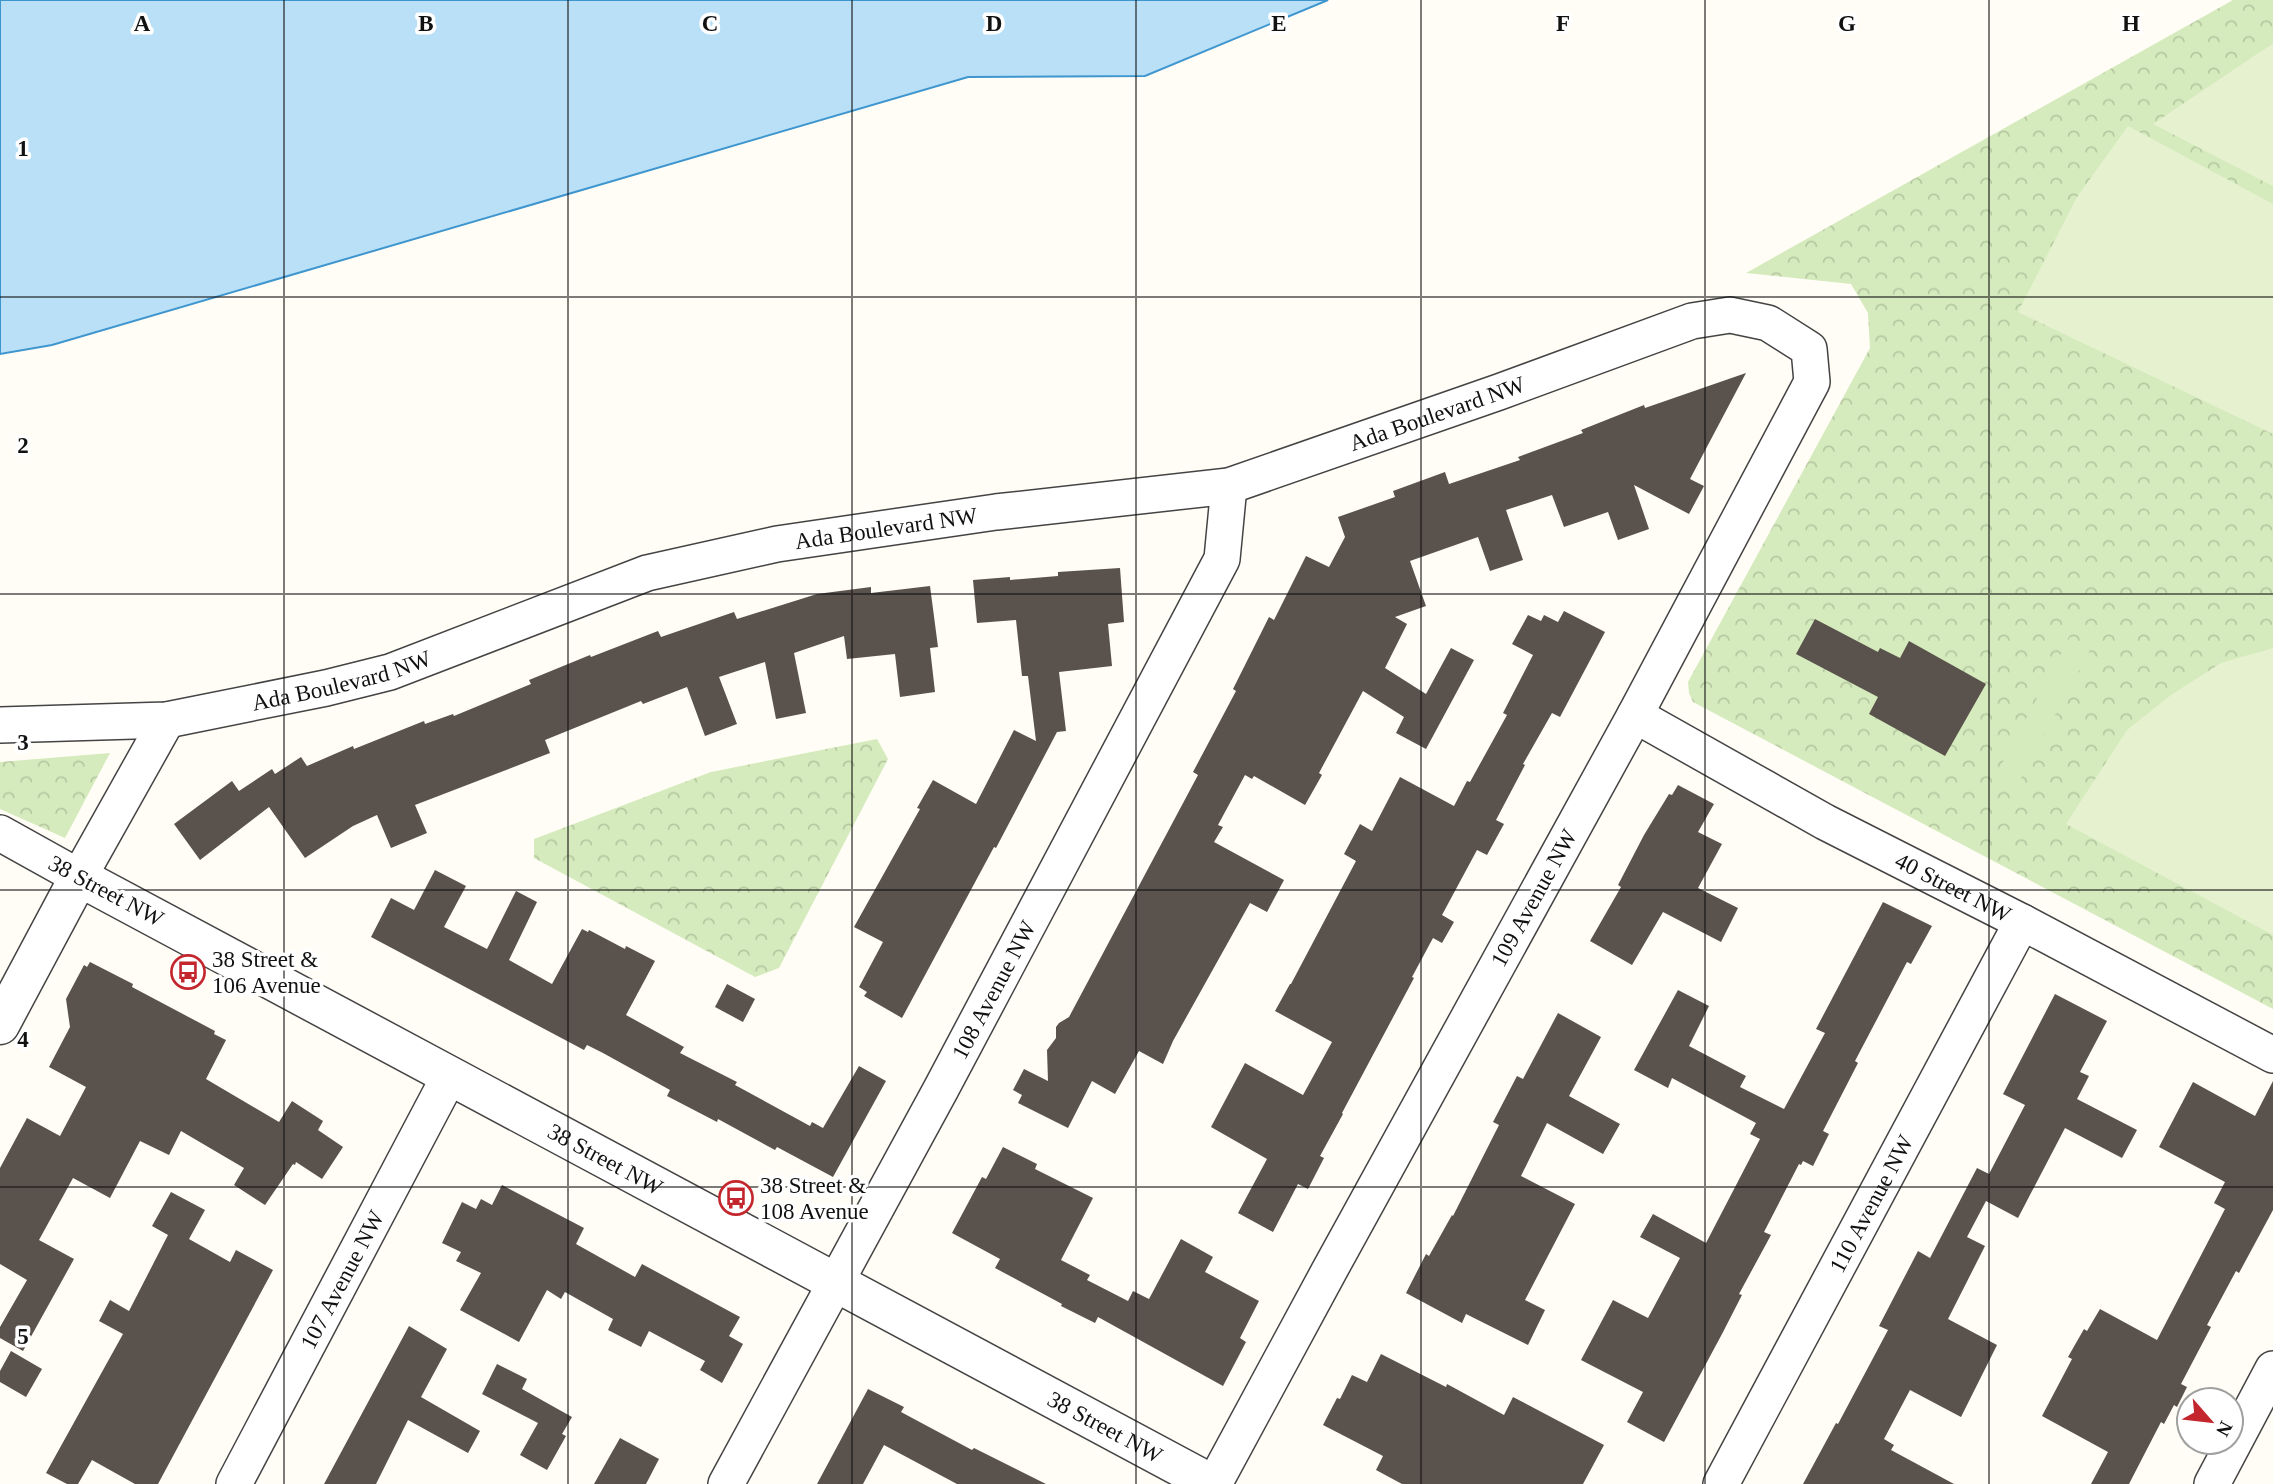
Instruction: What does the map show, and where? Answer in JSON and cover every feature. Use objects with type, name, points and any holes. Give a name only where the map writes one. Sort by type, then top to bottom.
[{"type":"street","name":"Ada Boulevard NW","points":[[0,725],[167,720],[326,688],[390,672],[647,573],[777,544],[996,512],[1229,486],[1692,321],[1730,315],[1768,323]]},
{"type":"street","name":"109 Avenue NW","points":[[1213,1484],[1635,715],[1812,382],[1809,349],[1768,323]]},
{"type":"street","name":"108 Avenue NW","points":[[726,1484],[837,1282],[1222,559],[1229,486]]},
{"type":"street","name":"40 Street NW","points":[[1635,715],[1825,822],[2022,922],[2273,1055]]},
{"type":"street","points":[[0,1025],[167,720]]},
{"type":"street","name":"38 Street NW","points":[[0,833],[1213,1484]]},
{"type":"street","name":"110 Avenue NW","points":[[1721,1484],[2022,922]]},
{"type":"street","name":"107 Avenue NW","points":[[234,1484],[450,1075]]},
{"type":"street","points":[[2212,1484],[2273,1369]]},
{"type":"green space","points":[[2233,0],[2273,0],[2273,1009],[1693,702],[1688,682],[1870,348],[1868,313],[1851,284],[1746,273]]},
{"type":"green space","points":[[2273,44],[2273,186],[2153,124],[2260,52]]},
{"type":"green space","points":[[2128,126],[2273,204],[2273,434],[2018,312],[2077,197]]},
{"type":"green space","points":[[2070,637],[2091,648],[2013,793],[1992,782]]},
{"type":"green space","points":[[2273,648],[2273,935],[2066,824],[2127,730],[2171,695],[2221,663]]},
{"type":"green space","points":[[877,739],[888,759],[779,968],[755,977],[534,858],[534,839],[711,772]]},
{"type":"green space","points":[[110,753],[65,838],[0,809],[0,762]]},
{"type":"water","points":[[0,0],[1328,0],[1145,76],[968,77],[52,345],[0,354]]},
{"type":"building","points":[[1746,373],[1690,479],[1704,486],[1689,514],[1634,485],[1649,529],[1618,540],[1608,512],[1564,527],[1552,495],[1506,510],[1523,560],[1490,571],[1478,537],[1410,561],[1426,606],[1395,617],[1407,624],[1385,668],[1426,694],[1451,648],[1474,660],[1426,749],[1396,733],[1404,717],[1363,691],[1305,805],[1254,776],[1252,779],[1245,775],[1218,825],[1223,827],[1214,842],[1284,880],[1267,912],[1250,903],[1173,1041],[1163,1064],[1139,1051],[1115,1094],[1092,1081],[1068,1128],[1018,1103],[1022,1095],[1013,1090],[1024,1069],[1048,1081],[1047,1050],[1056,1038],[1056,1027],[1069,1017],[1198,775],[1193,772],[1236,691],[1233,689],[1269,617],[1274,620],[1306,556],[1329,567],[1345,537],[1338,517],[1395,497],[1393,491],[1445,472],[1449,484],[1520,460],[1518,457],[1583,433],[1581,430],[1644,405],[1645,408]]},
{"type":"building","points":[[1120,568],[1124,622],[1108,624],[1112,666],[1059,672],[1066,731],[1057,732],[902,1018],[864,996],[867,992],[859,987],[883,942],[854,927],[920,809],[917,808],[933,780],[976,804],[1014,730],[1036,741],[1028,676],[1022,676],[1016,620],[977,623],[973,580],[1010,577],[1010,580],[1058,576],[1058,572]]},
{"type":"building","points":[[930,586],[938,647],[930,648],[935,692],[900,697],[895,654],[847,659],[844,636],[794,653],[806,713],[776,719],[765,662],[719,677],[737,724],[705,736],[687,687],[643,704],[641,701],[545,740],[550,753],[415,805],[427,833],[391,848],[377,815],[353,826],[305,858],[269,807],[200,860],[174,824],[232,781],[239,791],[272,769],[275,774],[301,757],[307,766],[353,746],[354,749],[424,721],[425,724],[453,714],[454,716],[531,684],[529,680],[658,631],[661,637],[734,612],[737,619],[817,594],[871,587],[871,593]]},
{"type":"building","points":[[1564,611],[1605,632],[1560,717],[1552,713],[1523,764],[1525,765],[1496,820],[1504,824],[1487,855],[1477,850],[1442,915],[1454,922],[1442,943],[1433,938],[1320,1156],[1324,1158],[1308,1189],[1298,1184],[1273,1232],[1238,1213],[1267,1159],[1211,1127],[1245,1063],[1303,1095],[1332,1042],[1275,1011],[1356,861],[1344,854],[1360,824],[1372,831],[1400,777],[1454,806],[1507,715],[1503,713],[1533,655],[1512,644],[1528,615],[1541,621],[1544,615],[1558,622]]},
{"type":"building","points":[[1815,619],[1878,652],[1880,648],[1900,658],[1909,641],[1986,684],[1945,756],[1869,714],[1878,697],[1796,654]]},
{"type":"building","points":[[1678,785],[1714,804],[1698,832],[1722,844],[1698,888],[1738,908],[1721,942],[1663,912],[1632,965],[1590,941],[1621,887],[1618,885],[1644,835],[1669,794],[1672,795]]},
{"type":"building","points":[[435,870],[466,886],[444,927],[487,949],[516,891],[537,902],[509,960],[552,984],[582,929],[655,961],[626,1015],[684,1047],[680,1053],[737,1082],[735,1085],[810,1126],[812,1122],[823,1128],[859,1066],[886,1081],[833,1177],[718,1119],[717,1122],[667,1096],[670,1090],[603,1053],[587,1045],[584,1050],[371,937],[391,898],[414,910]]},
{"type":"building","points":[[1883,902],[1932,926],[1911,964],[1907,962],[1855,1061],[1858,1063],[1823,1131],[1829,1134],[1813,1166],[1803,1161],[1799,1164],[1764,1232],[1771,1235],[1739,1294],[1742,1295],[1664,1442],[1627,1422],[1643,1392],[1581,1360],[1613,1300],[1648,1318],[1680,1258],[1640,1237],[1653,1214],[1706,1243],[1760,1139],[1750,1134],[1756,1123],[1672,1078],[1668,1088],[1634,1070],[1678,990],[1709,1006],[1689,1046],[1746,1076],[1740,1087],[1784,1109],[1825,1033],[1816,1029]]},
{"type":"building","points":[[90,962],[215,1031],[214,1034],[226,1040],[206,1079],[279,1122],[292,1101],[323,1121],[318,1130],[343,1147],[322,1179],[296,1162],[293,1164],[265,1205],[234,1185],[244,1168],[181,1131],[169,1155],[140,1141],[110,1198],[73,1178],[39,1240],[74,1259],[23,1351],[0,1338],[0,1327],[27,1280],[0,1264],[0,1168],[27,1118],[60,1136],[86,1087],[49,1067],[70,1027],[66,999],[84,965],[87,967]]},
{"type":"building","points":[[727,984],[755,999],[743,1022],[715,1007]]},
{"type":"building","points":[[2055,994],[2107,1021],[2080,1072],[2089,1076],[2077,1099],[2137,1130],[2122,1158],[2065,1128],[2018,1218],[1986,1201],[1967,1237],[1985,1246],[1948,1319],[1997,1345],[1961,1417],[1910,1390],[1884,1439],[1894,1445],[1891,1450],[1954,1484],[1803,1484],[1888,1330],[1879,1326],[1918,1251],[1930,1258],[1977,1168],[1989,1174],[2025,1105],[2003,1094]]},
{"type":"building","points":[[1558,1013],[1601,1037],[1569,1096],[1620,1124],[1603,1154],[1547,1123],[1521,1176],[1575,1204],[1525,1300],[1545,1310],[1528,1345],[1466,1314],[1462,1323],[1406,1293],[1426,1254],[1429,1256],[1453,1216],[1499,1125],[1493,1122],[1517,1076],[1523,1079]]},
{"type":"building","points":[[2273,1081],[2273,1210],[2207,1325],[2211,1327],[2181,1384],[2185,1386],[2175,1386],[2175,1406],[2164,1424],[2161,1422],[2129,1484],[2091,1484],[2108,1452],[2042,1416],[2072,1359],[2068,1357],[2084,1329],[2087,1331],[2100,1309],[2157,1340],[2225,1209],[2214,1203],[2225,1182],[2159,1147],[2193,1082],[2255,1116]]},
{"type":"building","points":[[1003,1147],[1037,1164],[1035,1169],[1093,1198],[1061,1260],[1090,1275],[1087,1280],[1128,1301],[1133,1291],[1149,1299],[1181,1239],[1213,1257],[1205,1272],[1259,1301],[1240,1338],[1246,1342],[1223,1386],[1098,1317],[1095,1323],[1061,1306],[1062,1304],[995,1268],[1000,1259],[952,1233],[982,1177],[986,1179]]},
{"type":"building","points":[[502,1185],[584,1228],[576,1244],[635,1277],[642,1264],[740,1317],[729,1336],[743,1344],[722,1383],[700,1370],[705,1361],[649,1331],[641,1347],[608,1330],[613,1319],[565,1292],[561,1299],[547,1290],[519,1342],[460,1310],[481,1273],[456,1261],[461,1252],[442,1243],[462,1202],[476,1209],[481,1199],[492,1205]]},
{"type":"building","points":[[171,1192],[205,1210],[189,1239],[230,1262],[236,1250],[273,1270],[158,1484],[135,1484],[92,1460],[78,1484],[67,1484],[46,1473],[123,1334],[99,1321],[110,1300],[129,1311],[168,1235],[152,1226]]},
{"type":"building","points":[[409,1326],[447,1349],[421,1397],[480,1431],[468,1453],[408,1420],[376,1484],[324,1484]]},
{"type":"building","points":[[11,1351],[42,1369],[26,1397],[0,1382],[0,1371]]},
{"type":"building","points":[[1381,1354],[1446,1387],[1447,1384],[1504,1415],[1513,1397],[1604,1445],[1583,1484],[1402,1484],[1376,1470],[1383,1456],[1323,1425],[1352,1375],[1367,1382]]},
{"type":"building","points":[[497,1364],[527,1379],[522,1389],[572,1417],[562,1434],[566,1436],[547,1470],[520,1455],[538,1423],[482,1394]]},
{"type":"building","points":[[868,1389],[904,1407],[901,1412],[972,1450],[974,1448],[1046,1484],[957,1484],[884,1445],[863,1484],[817,1484]]},
{"type":"building","points":[[620,1438],[659,1459],[646,1484],[594,1484]]},
{"type":"place","name":"38 Street & 106 Avenue","points":[[188,972]]},
{"type":"place","name":"38 Street & 108 Avenue","points":[[736,1198]]}]
